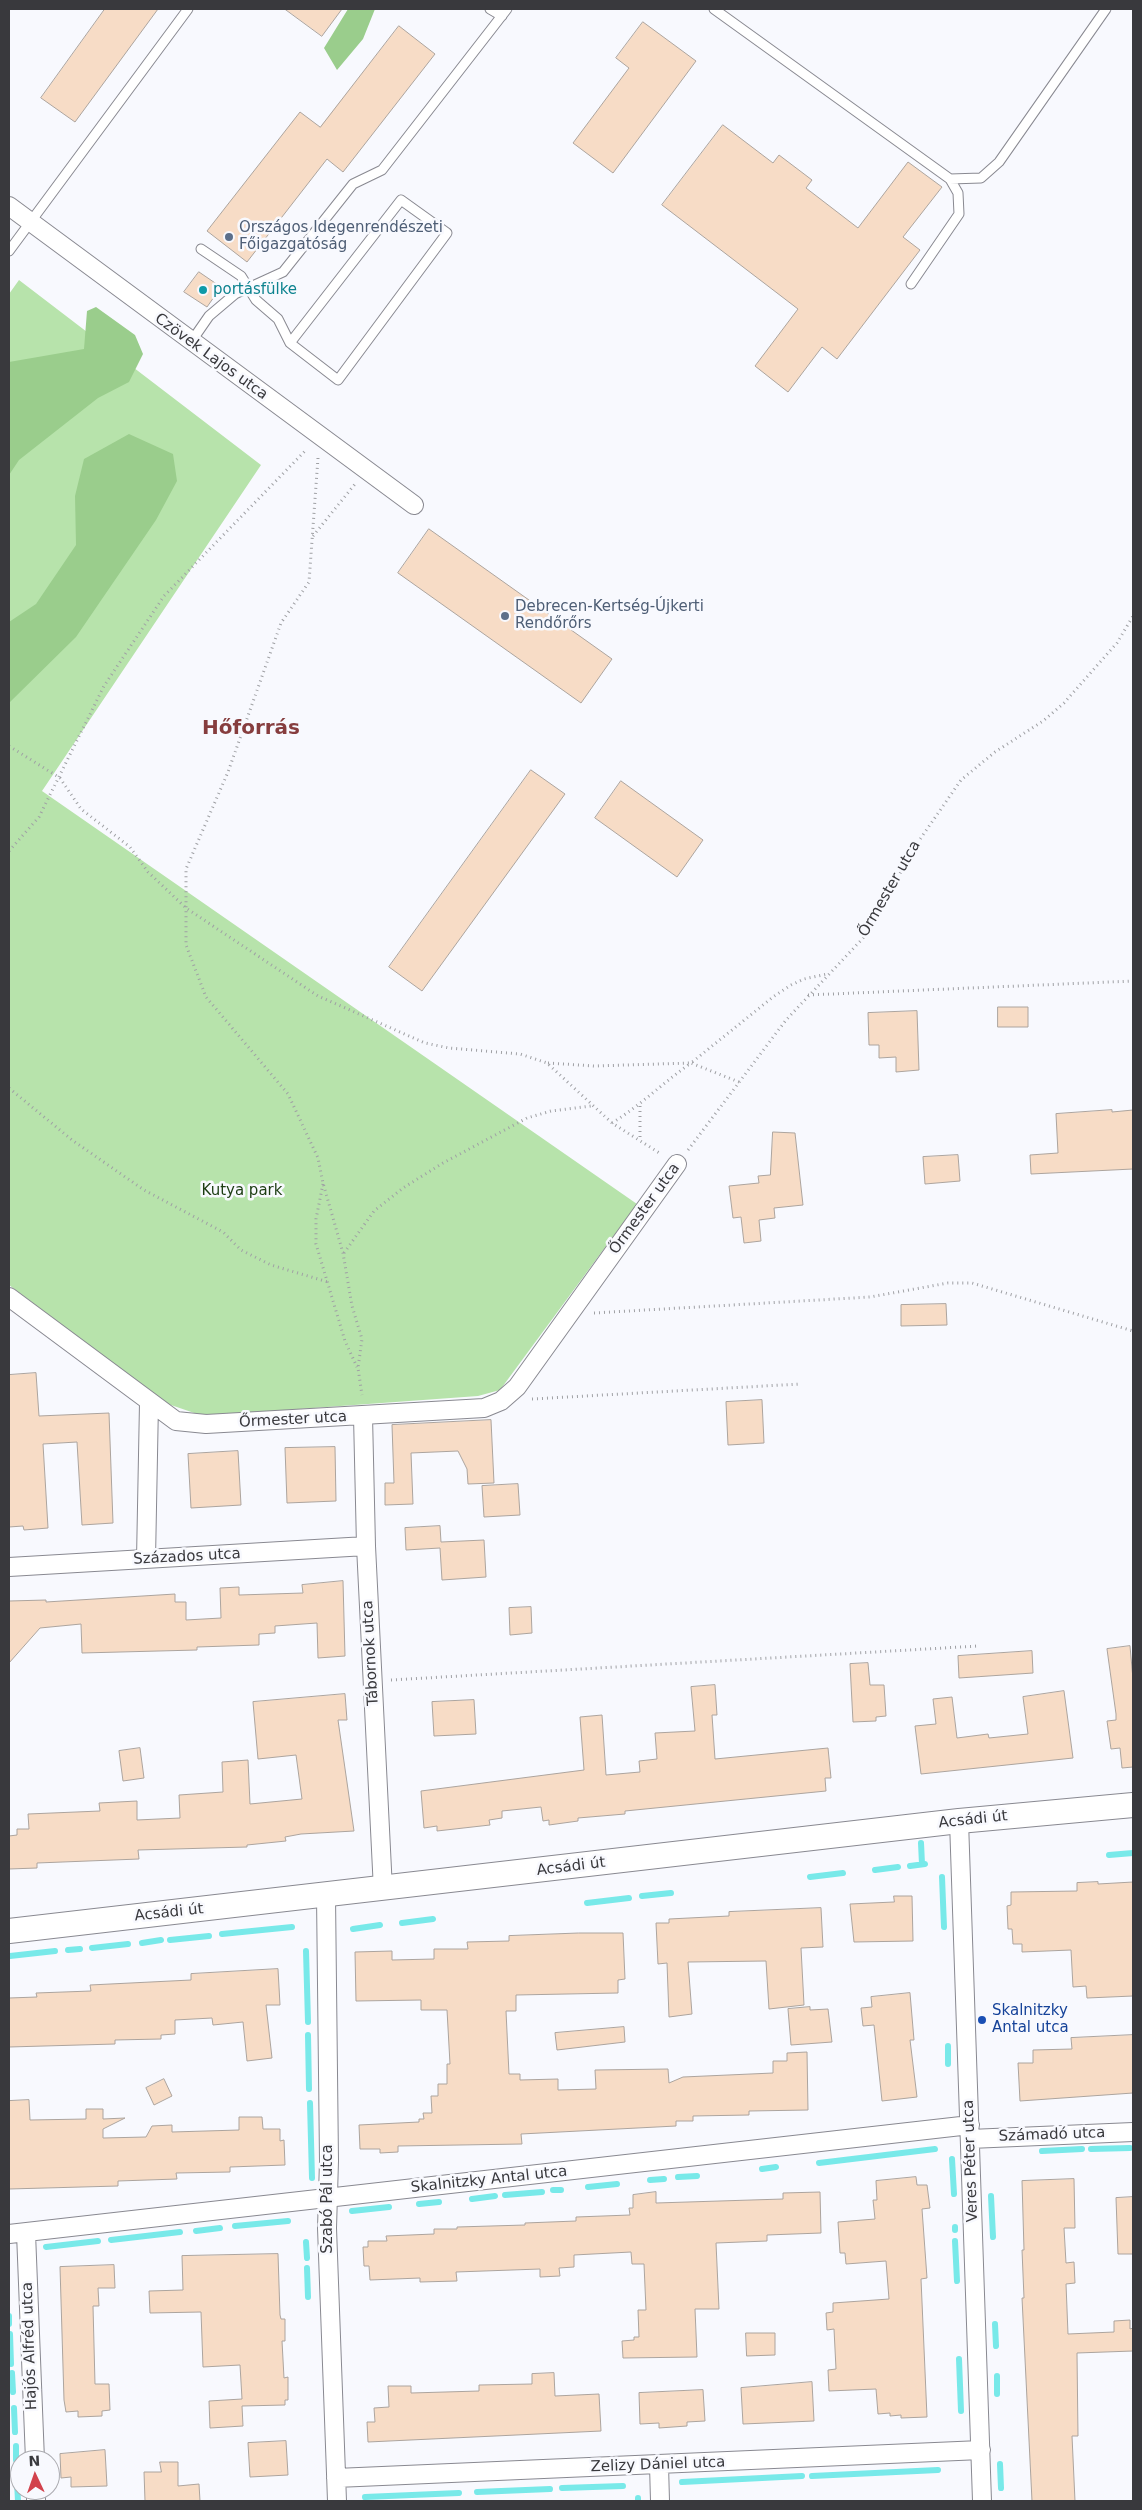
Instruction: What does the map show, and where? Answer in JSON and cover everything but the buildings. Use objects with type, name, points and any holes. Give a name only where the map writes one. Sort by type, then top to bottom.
[{"type":"main road","name":"Acsádi út","points":[[9,1932],[1071,1809],[1133,1805]]},
{"type":"street","name":"Czövek Lajos utca","points":[[9,206],[190,342],[414,506]]},
{"type":"street","name":"Őrmester utca","points":[[9,1297],[149,1403],[176,1421],[191,1424],[484,1408],[501,1401],[517,1387],[677,1164]]},
{"type":"street","points":[[146,1559],[149,1403]]},
{"type":"street","name":"Tábornok utca","points":[[363,1416],[366,1546],[383,1890]]},
{"type":"street","name":"Százados utca","points":[[9,1567],[366,1546]]},
{"type":"street","name":"Veres Péter utca","points":[[959,1822],[982,2501]]},
{"type":"street","name":"Szabó Pál utca","points":[[326,1896],[327,2239],[337,2501]]},
{"type":"street","name":"Számadó utca","points":[[970,2132],[1133,2132]]},
{"type":"street","name":"Skalnitzky Antal utca","points":[[17,2233],[328,2198],[970,2132]]},
{"type":"street","name":"Hajós Alfréd utca","points":[[17,2233],[33,2450]]},
{"type":"street","name":"Zelizy Dániel utca","points":[[336,2478],[980,2450]]},
{"type":"street","points":[[659,2465],[660,2501]]},
{"type":"lane","points":[[9,252],[188,9]]},
{"type":"lane","points":[[190,342],[209,316],[236,294],[283,272],[353,184],[382,170],[505,13],[490,9]]},
{"type":"lane","points":[[714,9],[950,179],[958,193],[959,214],[911,284]]},
{"type":"lane","points":[[950,179],[981,178],[999,162],[1106,9]]},
{"type":"lane","points":[[201,249],[241,276],[256,300],[278,319],[290,343],[338,380],[447,232],[401,200],[290,343]]},
{"type":"path","points":[[320,436],[309,582],[281,623],[228,772],[186,869],[186,945],[206,997],[288,1094],[318,1158],[323,1183],[343,1253],[352,1306],[362,1339],[358,1368],[363,1416]]},
{"type":"path","points":[[9,851],[39,817],[104,686],[164,596],[320,436]]},
{"type":"path","points":[[313,536],[366,470]]},
{"type":"path","name":"Őrmester utca","points":[[677,1164],[786,1020],[866,935],[914,848],[961,780],[995,752],[1043,721],[1064,703],[1117,643],[1133,616]]},
{"type":"path","points":[[9,746],[60,778],[81,809],[130,847],[148,872],[186,908],[318,996],[425,1043],[449,1048],[520,1054],[547,1063],[594,1066],[691,1063],[738,1082]]},
{"type":"path","points":[[612,1123],[640,1106],[666,1080],[691,1063],[785,989],[804,978],[828,974]]},
{"type":"path","points":[[807,996],[1133,981]]},
{"type":"path","points":[[547,1063],[591,1106],[612,1123],[677,1164]]},
{"type":"path","points":[[9,1088],[72,1140],[144,1190],[222,1232],[241,1250],[271,1265],[328,1282]]},
{"type":"path","points":[[343,1253],[374,1211],[403,1188],[443,1164],[526,1118],[551,1111],[591,1106]]},
{"type":"path","points":[[640,1106],[640,1142]]},
{"type":"path","points":[[323,1183],[316,1218],[316,1244],[345,1342],[358,1368]]},
{"type":"path","points":[[568,1314],[870,1296],[948,1283],[972,1283],[1133,1331]]},
{"type":"path","points":[[501,1401],[800,1384]]},
{"type":"path","points":[[373,1682],[978,1646]]},
{"type":"green space","points":[[348,9],[375,9],[363,39],[337,70],[324,48]]},
{"type":"green space","name":"Kutya park","points":[[19,280],[261,465],[42,791],[637,1204],[500,1390],[478,1396],[203,1416],[168,1404],[9,1285],[9,294]]},
{"type":"green space","points":[[96,307],[135,335],[143,354],[129,382],[98,398],[19,460],[9,475],[9,362],[84,349],[87,311]]},
{"type":"green space","points":[[129,434],[173,454],[177,481],[156,520],[76,637],[9,703],[9,622],[36,604],[76,545],[75,496],[84,459]]},
{"type":"waterway","points":[[921,1843],[922,1864]]},
{"type":"waterway","points":[[1109,1855],[1133,1853]]},
{"type":"waterway","points":[[910,1866],[925,1864]]},
{"type":"waterway","points":[[875,1870],[898,1867]]},
{"type":"waterway","points":[[810,1877],[843,1873]]},
{"type":"waterway","points":[[942,1877],[944,1927]]},
{"type":"waterway","points":[[642,1896],[671,1893]]},
{"type":"waterway","points":[[587,1903],[629,1898]]},
{"type":"waterway","points":[[402,1923],[433,1919]]},
{"type":"waterway","points":[[353,1929],[380,1925]]},
{"type":"waterway","points":[[222,1934],[292,1927]]},
{"type":"waterway","points":[[170,1940],[209,1936]]},
{"type":"waterway","points":[[142,1943],[161,1940]]},
{"type":"waterway","points":[[92,1948],[128,1944]]},
{"type":"waterway","points":[[68,1950],[80,1949]]},
{"type":"waterway","points":[[10,1956],[55,1951]]},
{"type":"waterway","points":[[306,1951],[308,2022]]},
{"type":"waterway","points":[[308,2035],[309,2089]]},
{"type":"waterway","points":[[948,2046],[948,2064]]},
{"type":"waterway","points":[[310,2103],[312,2178]]},
{"type":"waterway","points":[[1091,2149],[1130,2148]]},
{"type":"waterway","points":[[819,2163],[935,2149]]},
{"type":"waterway","points":[[1042,2151],[1082,2149]]},
{"type":"waterway","points":[[952,2159],[954,2194]]},
{"type":"waterway","points":[[762,2169],[776,2167]]},
{"type":"waterway","points":[[678,2177],[697,2176]]},
{"type":"waterway","points":[[650,2180],[664,2179]]},
{"type":"waterway","points":[[588,2187],[617,2184]]},
{"type":"waterway","points":[[553,2190],[561,2190]]},
{"type":"waterway","points":[[505,2195],[542,2192]]},
{"type":"waterway","points":[[472,2199],[495,2196]]},
{"type":"waterway","points":[[991,2196],[993,2237]]},
{"type":"waterway","points":[[419,2204],[439,2202]]},
{"type":"waterway","points":[[352,2211],[389,2207]]},
{"type":"waterway","points":[[235,2226],[288,2221]]},
{"type":"waterway","points":[[196,2231],[220,2228]]},
{"type":"waterway","points":[[111,2240],[180,2232]]},
{"type":"waterway","points":[[46,2247],[98,2241]]},
{"type":"waterway","points":[[955,2241],[957,2281]]},
{"type":"waterway","points":[[306,2242],[307,2258]]},
{"type":"waterway","points":[[307,2268],[308,2297]]},
{"type":"waterway","points":[[9,2316],[9,2324]]},
{"type":"waterway","points":[[995,2324],[996,2346]]},
{"type":"waterway","points":[[10,2334],[11,2364]]},
{"type":"waterway","points":[[959,2359],[961,2411]]},
{"type":"waterway","points":[[12,2373],[13,2392]]},
{"type":"waterway","points":[[997,2376],[997,2394]]},
{"type":"waterway","points":[[14,2408],[15,2432]]},
{"type":"waterway","points":[[1000,2464],[1001,2488]]},
{"type":"waterway","points":[[812,2476],[938,2470]]},
{"type":"waterway","points":[[682,2482],[802,2476]]},
{"type":"waterway","points":[[562,2488],[623,2486]]},
{"type":"waterway","points":[[477,2492],[550,2489]]},
{"type":"waterway","points":[[365,2497],[459,2493]]},
{"type":"place","name":"Országos Idegenrendészeti Főigazgatóság","points":[[229,237]]},
{"type":"place","name":"portásfülke","points":[[203,290]]},
{"type":"place","name":"Debrecen-Kertség-Újkerti Rendőrőrs","points":[[505,616]]},
{"type":"place","name":"Skalnitzky Antal utca","points":[[982,2020]]},
{"type":"district","name":"Hőforrás","points":[[251,729]]}]
